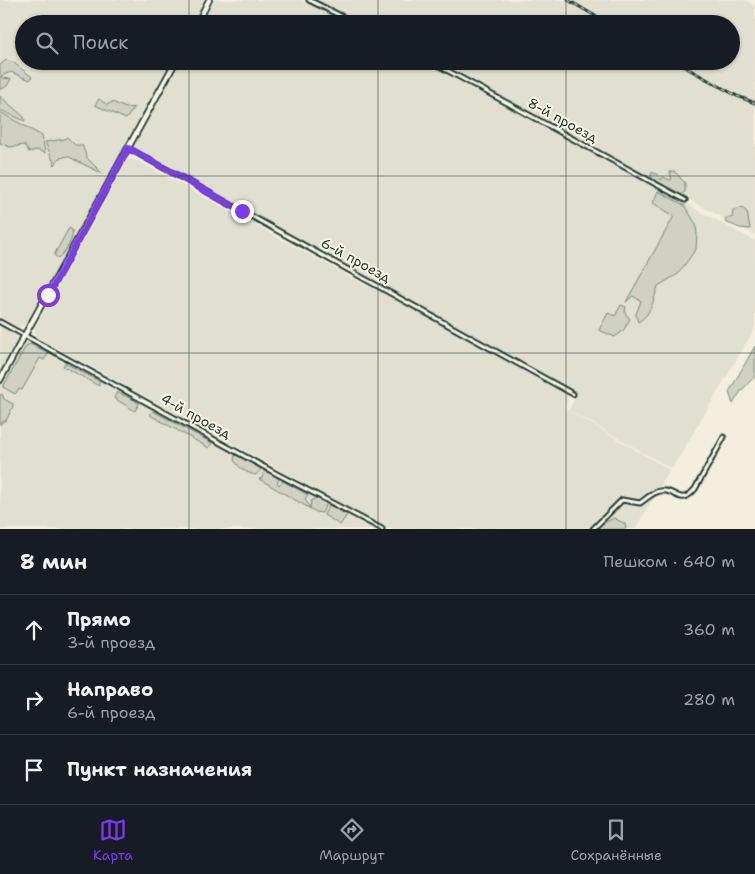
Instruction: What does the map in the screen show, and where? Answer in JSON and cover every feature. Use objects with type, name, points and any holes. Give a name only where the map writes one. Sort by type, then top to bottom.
[{"type":"street","points":[[201,15],[210,0]]},
{"type":"street","points":[[309,0],[339,15]]},
{"type":"street","points":[[0,380],[171,70]]},
{"type":"street","name":"8-й проезд","points":[[447,70],[685,200]]},
{"type":"street","name":"6-й проезд","points":[[128,148],[573,394]]},
{"type":"street","name":"4-й проезд","points":[[0,322],[279,475],[382,529]]},
{"type":"street","points":[[593,529],[622,500],[640,503],[661,491],[680,498],[690,495],[724,437]]},
{"type":"shaded area","points":[[0,0],[205,0],[197,15],[15,15],[15,70],[166,70],[26,324],[19,327],[0,318]]},
{"type":"shaded area","points":[[215,0],[302,0],[331,15],[206,15]]},
{"type":"shaded area","points":[[318,0],[745,0],[755,6],[755,235],[454,70],[740,70],[740,15],[348,15]]},
{"type":"shaded area","points":[[6,60],[14,63],[15,70],[23,70],[32,77],[30,80],[11,72],[1,76],[2,78],[11,79],[7,86],[0,90],[0,65]]},
{"type":"shaded area","points":[[176,70],[438,70],[633,173],[755,241],[755,328],[672,469],[569,410],[577,393],[133,147]]},
{"type":"shaded area","points":[[0,96],[24,117],[25,121],[0,110]]},
{"type":"shaded area","points":[[99,99],[107,105],[112,102],[126,108],[135,107],[126,119],[95,105]]},
{"type":"shaded area","points":[[0,112],[42,136],[45,153],[37,150],[29,152],[24,145],[10,147],[0,143]]},
{"type":"shaded area","points":[[67,137],[75,145],[82,145],[87,158],[103,174],[67,156],[58,159],[55,165],[45,142]]},
{"type":"shaded area","points":[[132,159],[359,282],[407,305],[568,396],[566,409],[670,470],[635,529],[388,529],[37,337],[35,328],[127,161]]},
{"type":"shaded area","points":[[674,171],[685,183],[685,192],[680,195],[667,190],[651,177],[652,172],[658,175],[661,180],[663,177],[670,180],[672,179],[670,172]]},
{"type":"shaded area","points":[[658,191],[684,205],[696,224],[696,249],[678,274],[658,286],[649,311],[638,322],[636,314],[641,301],[633,296],[626,302],[674,216],[653,203]]},
{"type":"shaded area","points":[[742,208],[747,212],[750,229],[740,228],[725,222],[726,218],[732,218],[733,210]]},
{"type":"shaded area","points":[[69,228],[72,230],[70,242],[58,258],[54,255]]},
{"type":"shaded area","points":[[621,305],[626,307],[625,313],[630,319],[623,331],[615,337],[599,330],[608,313],[615,316]]},
{"type":"shaded area","points":[[0,325],[13,333],[17,339],[15,346],[0,371]]},
{"type":"shaded area","points":[[28,341],[381,529],[0,529],[0,384],[23,344]]},
{"type":"shaded area","points":[[30,344],[49,353],[44,360],[40,358],[22,390],[19,389],[15,394],[3,387],[26,346]]},
{"type":"shaded area","points":[[755,346],[755,376],[741,391],[733,404],[729,392]]},
{"type":"shaded area","points":[[65,363],[99,381],[99,386],[63,366]]},
{"type":"shaded area","points":[[117,392],[139,404],[135,411],[114,398]]},
{"type":"shaded area","points":[[2,394],[4,399],[13,404],[13,406],[6,421],[3,421],[0,425],[0,395]]},
{"type":"shaded area","points":[[153,411],[212,443],[209,448],[150,415]]},
{"type":"shaded area","points":[[235,455],[261,469],[256,475],[246,471],[234,460]]},
{"type":"shaded area","points":[[264,471],[272,473],[279,479],[277,483],[279,485],[283,481],[308,495],[305,499],[310,508],[311,501],[316,498],[327,503],[322,513],[316,512],[259,479],[262,478]]},
{"type":"shaded area","points":[[329,505],[347,515],[340,525],[324,515]]},
{"type":"shaded area","points":[[614,518],[625,524],[626,529],[597,529],[602,524]]},
{"type":"railway","points":[[568,0],[594,15]]},
{"type":"railway","points":[[690,70],[737,96],[755,103]]},
{"type":"route","points":[[48,295],[128,148],[242,211]]}]
